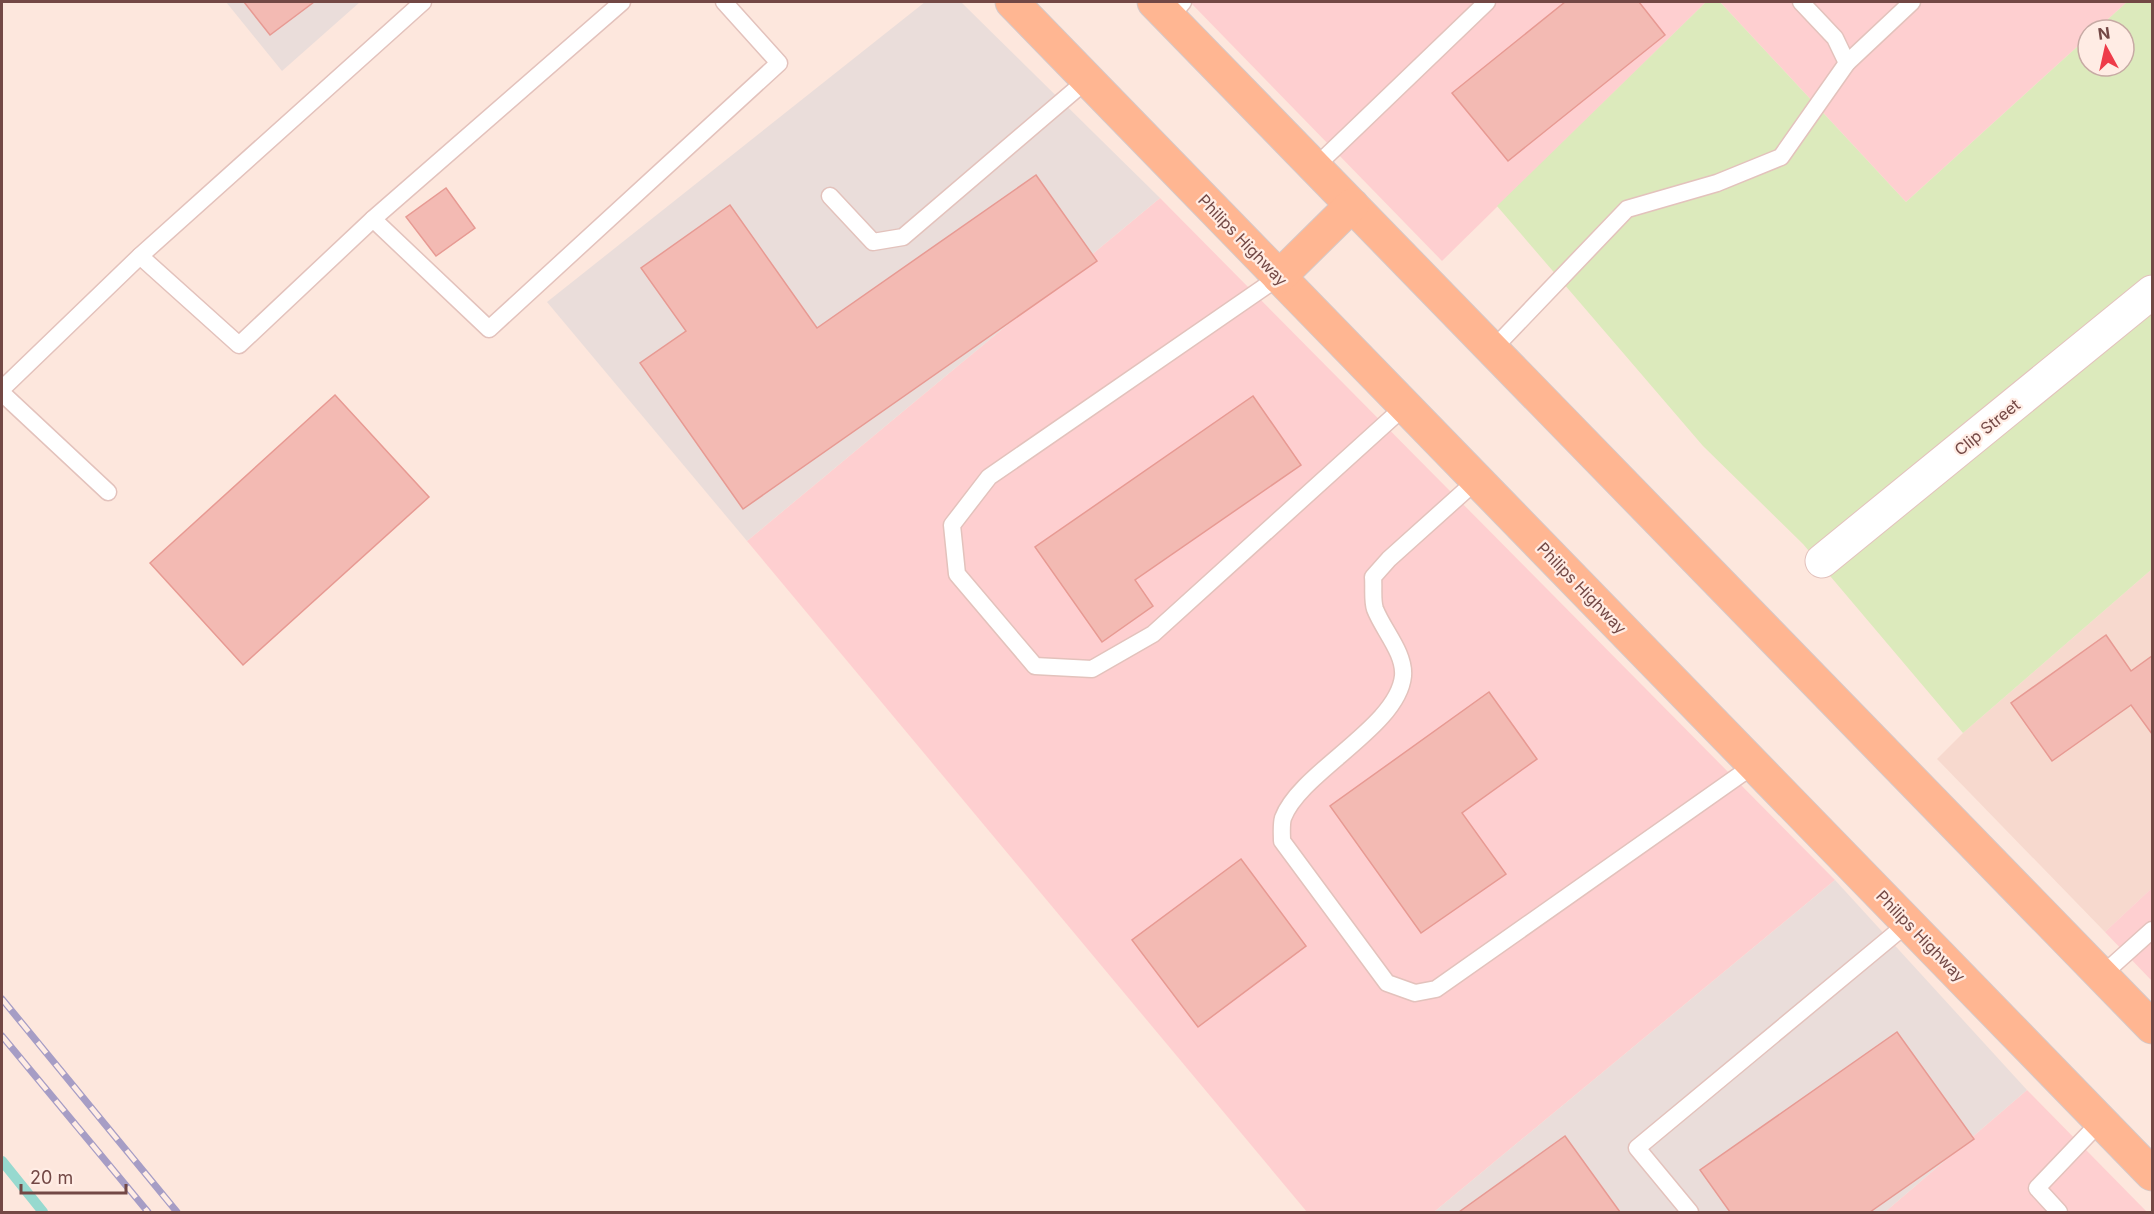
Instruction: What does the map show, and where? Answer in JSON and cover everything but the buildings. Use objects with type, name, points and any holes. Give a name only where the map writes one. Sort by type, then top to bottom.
[{"type":"main road","name":"Philips Highway","points":[[1012,2],[2152,1174]]},
{"type":"main road","points":[[1169,7],[1314,168],[2152,1027]]},
{"type":"main road","points":[[1279,277],[1352,205]]},
{"type":"street","name":"Clip Street","points":[[1822,561],[2152,292]]},
{"type":"lane","points":[[108,492],[2,391],[140,256],[423,2]]},
{"type":"lane","points":[[140,256],[239,345],[373,219],[622,2]]},
{"type":"lane","points":[[373,219],[489,329],[779,63],[724,2]]},
{"type":"lane","points":[[1314,168],[1487,2]]},
{"type":"lane","points":[[1801,2],[1835,38],[1847,63]]},
{"type":"lane","points":[[1493,349],[1627,209],[1717,183],[1781,157],[1847,63],[1912,2]]},
{"type":"lane","points":[[830,196],[873,242],[903,237],[1088,79]]},
{"type":"lane","points":[[1279,277],[989,477],[952,525],[957,574],[1035,666],[1092,669],[1153,634],[1405,406]]},
{"type":"lane","points":[[1477,480],[1389,559],[1373,577],[1374,607],[1399,657],[1403,675],[1398,695],[1365,733],[1292,801],[1282,820],[1282,841],[1387,983],[1415,993],[1436,989],[1754,765]]},
{"type":"lane","points":[[1690,1212],[1637,1148],[1908,923]]},
{"type":"lane","points":[[2102,975],[2152,930]]},
{"type":"lane","points":[[2060,1212],[2037,1188],[2101,1121]]},
{"type":"shaded area","points":[[226,2],[360,2],[282,71]]},
{"type":"shaded area","points":[[925,2],[961,2],[1160,198],[747,541],[547,302]]},
{"type":"shaded area","points":[[1190,2],[1706,2],[1442,261]]},
{"type":"shaded area","points":[[1720,2],[2127,2],[2109,18],[2076,18],[2076,48],[1906,202]]},
{"type":"shaded area","points":[[1160,198],[1835,880],[1434,1212],[1307,1212],[747,541]]},
{"type":"shaded area","points":[[2152,569],[2152,888],[2105,932],[1937,759],[1963,733]]},
{"type":"shaded area","points":[[1835,880],[2027,1090],[1885,1212],[1434,1212]]},
{"type":"shaded area","points":[[2152,888],[2152,981],[2105,932]]},
{"type":"shaded area","points":[[2027,1090],[2147,1212],[1885,1212]]},
{"type":"green space","points":[[1706,2],[1720,2],[1906,202],[2076,48],[2076,78],[2136,78],[2136,18],[2109,18],[2127,2],[2152,2],[2152,569],[1963,733],[1803,544],[1703,446],[1497,206]]},
{"type":"waterway","points":[[2,1161],[43,1212]]},
{"type":"railway","points":[[2,999],[177,1212]]},
{"type":"railway","points":[[2,1036],[148,1212]]}]
